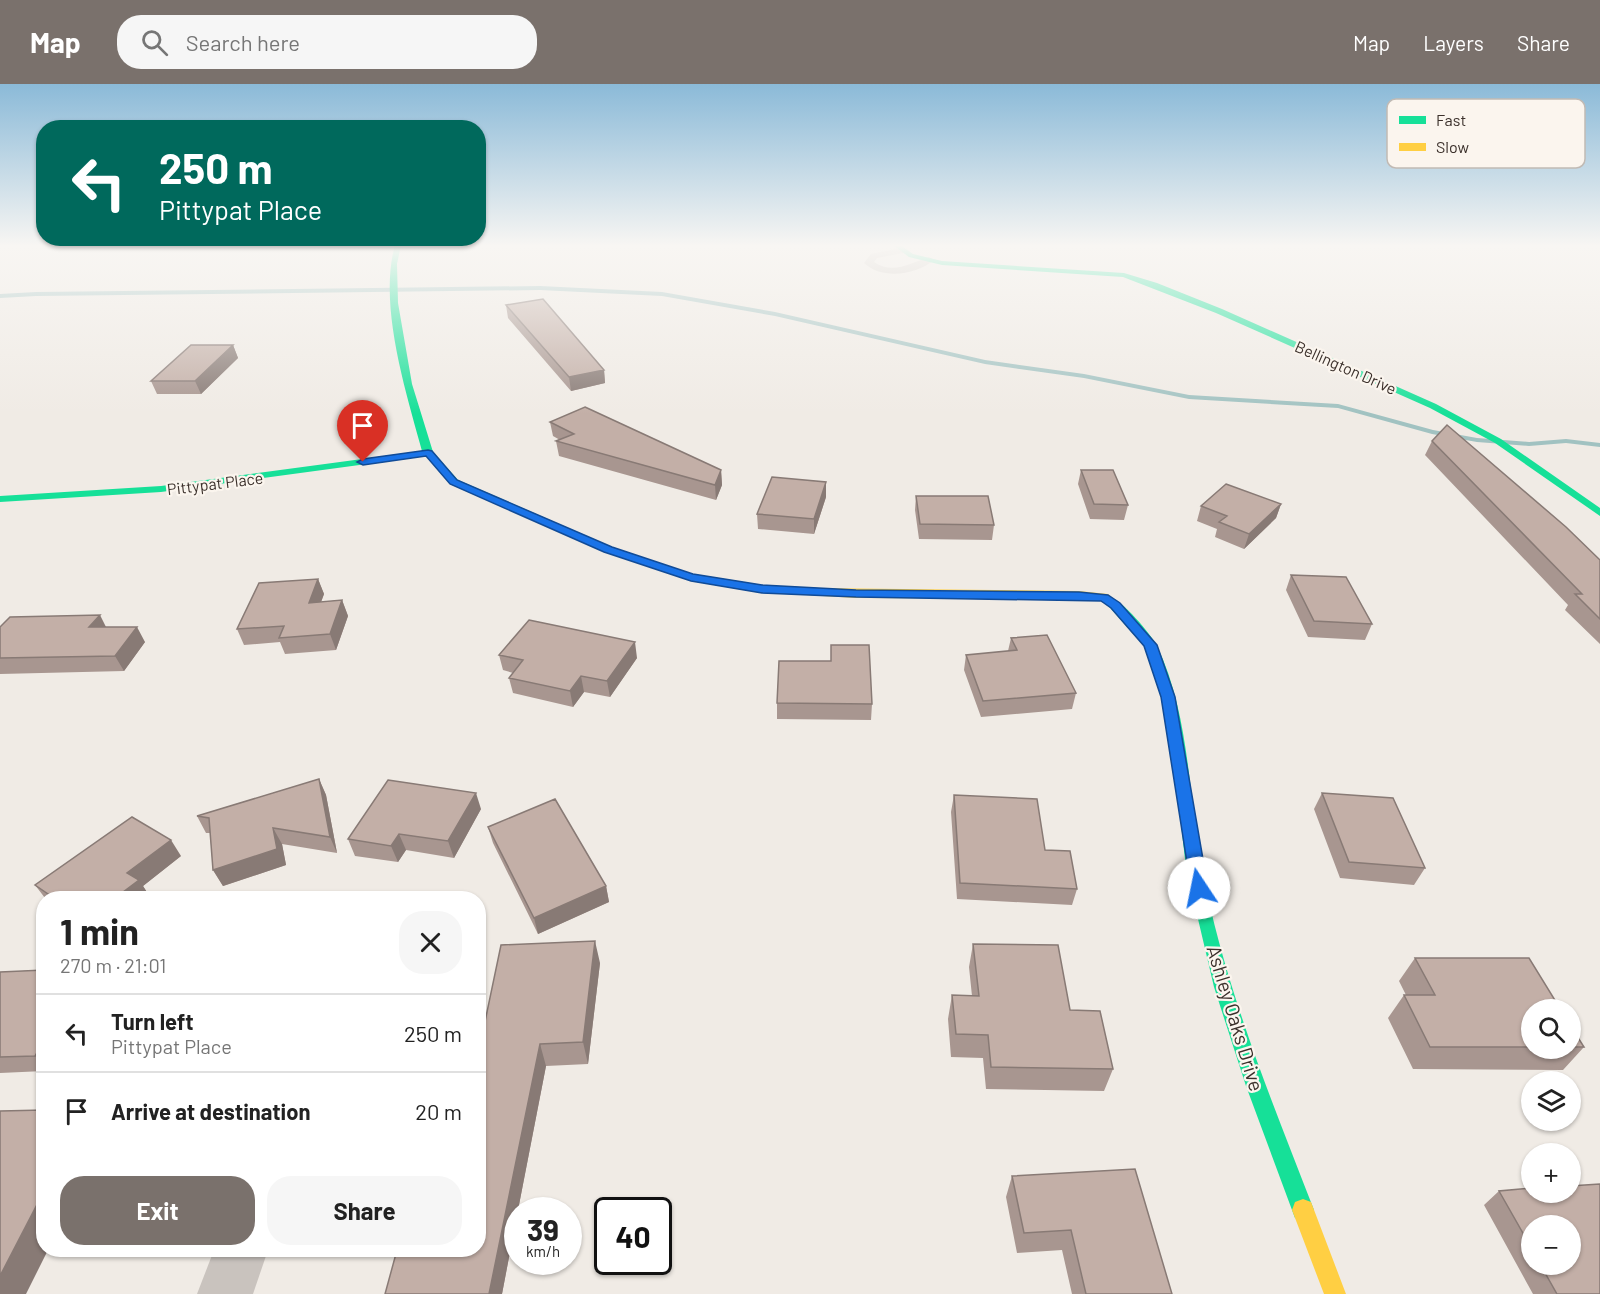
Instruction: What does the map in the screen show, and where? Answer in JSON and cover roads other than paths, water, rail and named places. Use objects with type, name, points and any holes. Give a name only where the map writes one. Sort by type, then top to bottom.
[{"type":"street","name":"Ashley Oaks Drive","points":[[394,301],[408,384],[428,453],[454,482],[608,549],[691,577],[762,589],[856,594],[1079,595],[1104,597],[1116,605],[1150,645],[1168,697],[1185,789],[1194,868],[1223,987],[1257,1086],[1335,1294]]},
{"type":"street","name":"Bellington Drive","points":[[1195,301],[1433,406],[1498,441],[1600,513]]},
{"type":"street","name":"Pittypat Place","points":[[0,499],[70,498],[188,488],[428,453]]},
{"type":"street","points":[[225,1294],[238,1257]]},
{"type":"waterway","points":[[704,301],[775,314],[985,362],[1084,376],[1189,397],[1338,406],[1432,432],[1477,440],[1529,444],[1566,441],[1600,445]]}]
